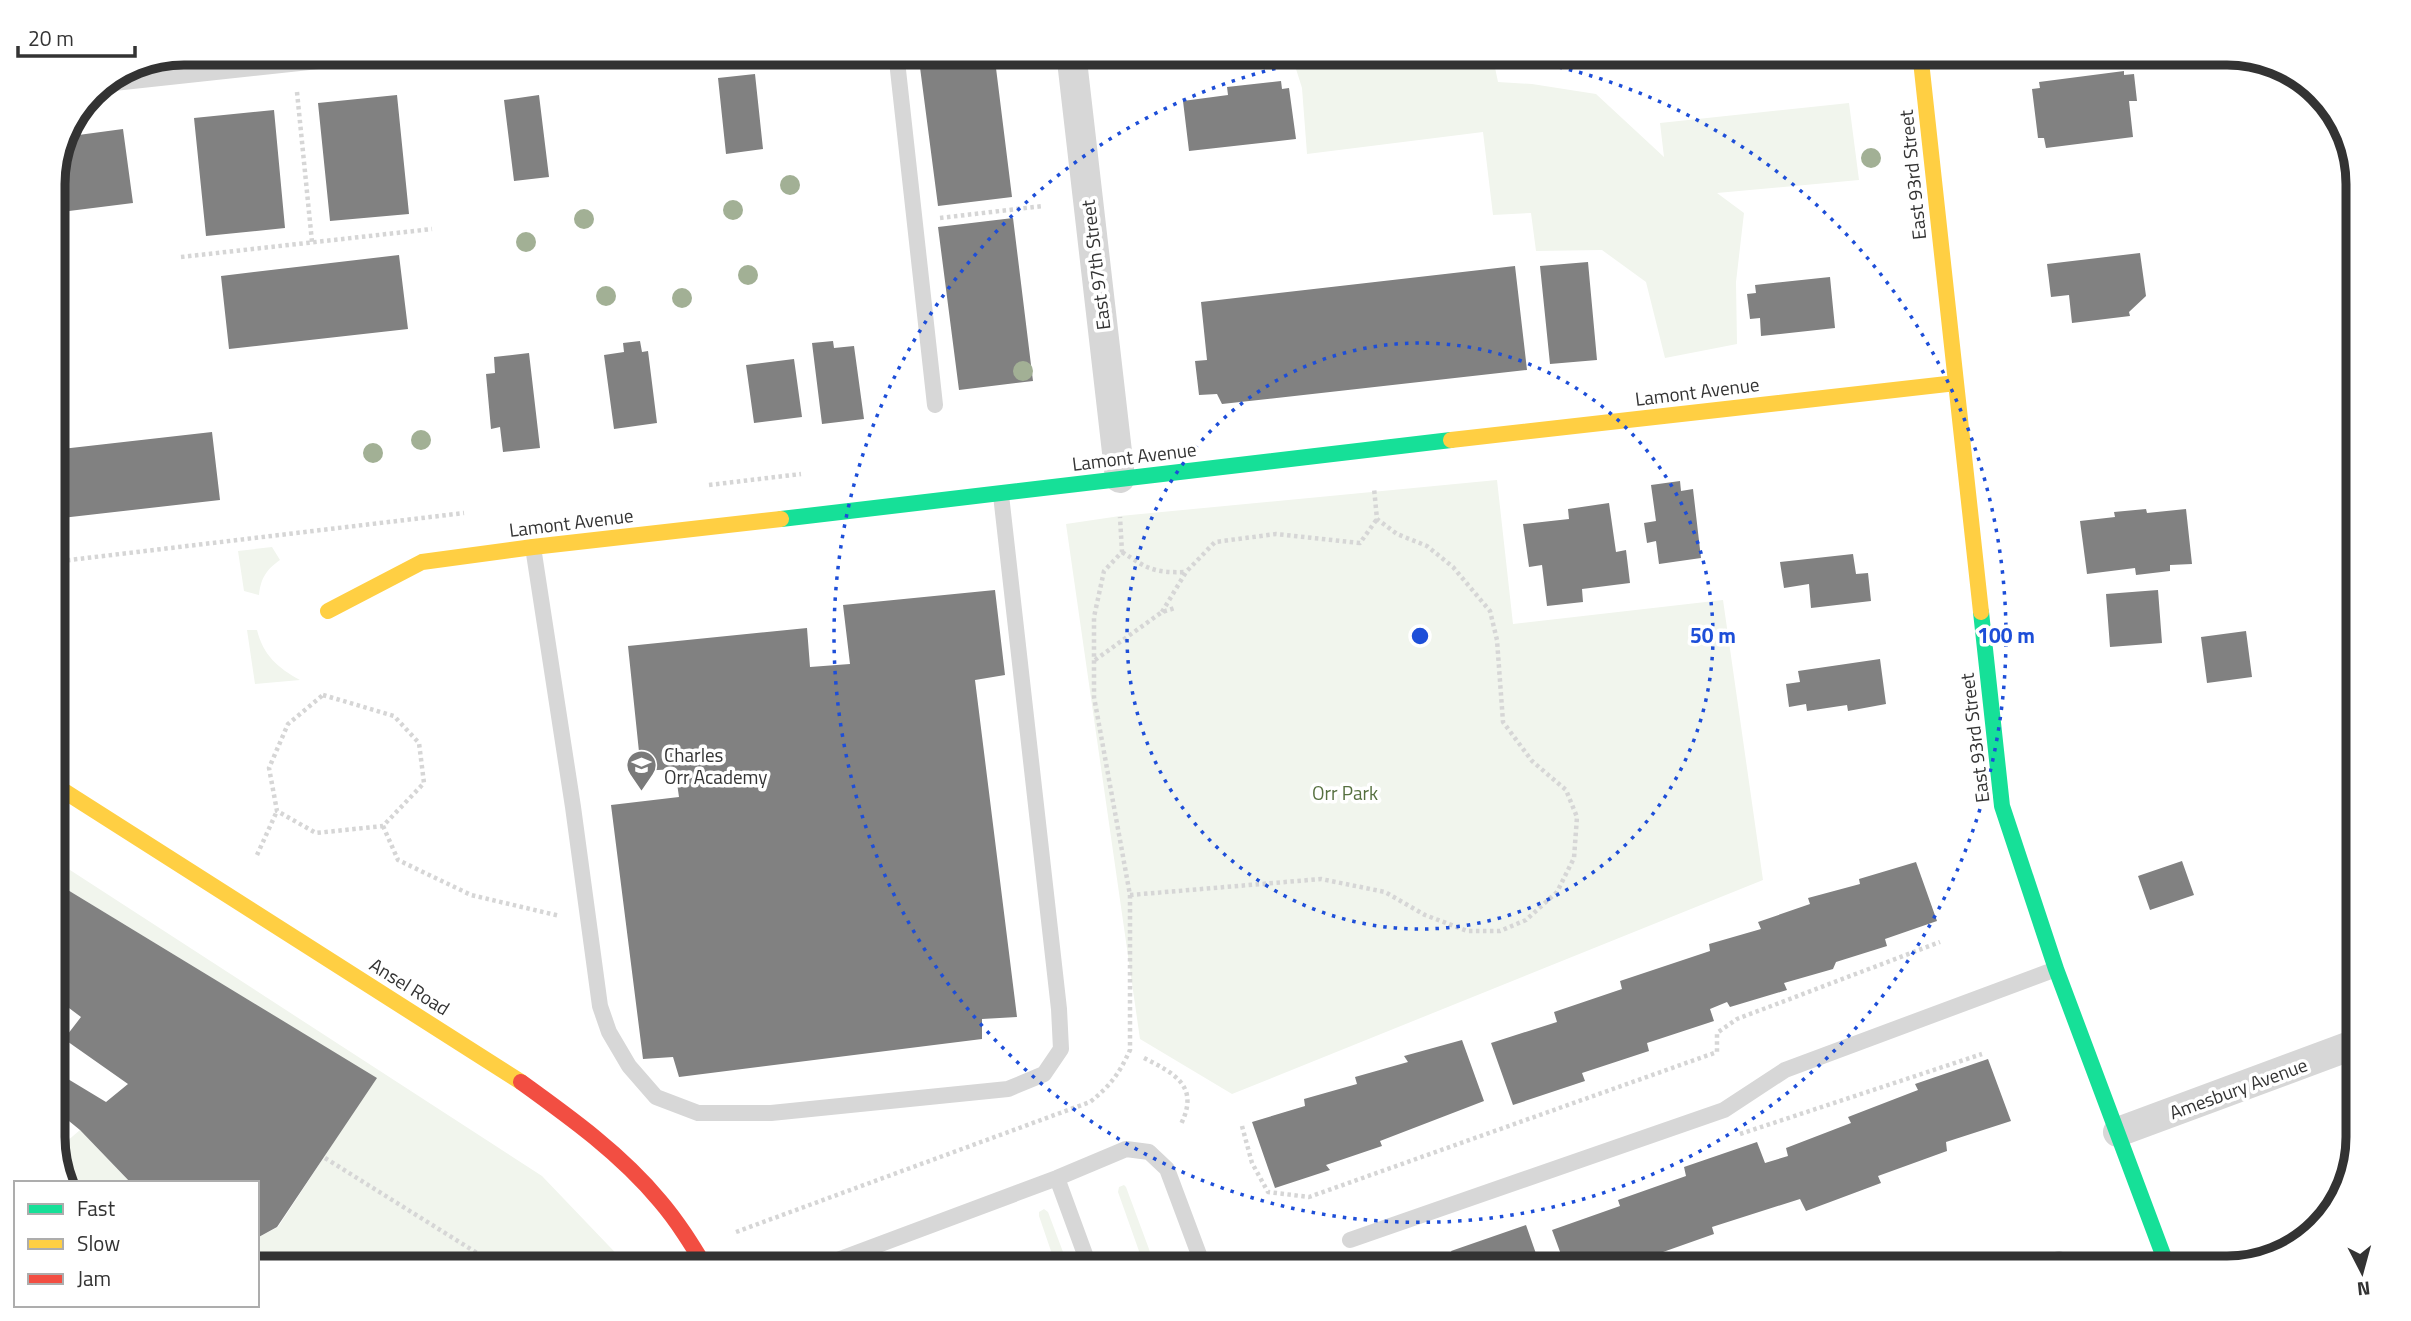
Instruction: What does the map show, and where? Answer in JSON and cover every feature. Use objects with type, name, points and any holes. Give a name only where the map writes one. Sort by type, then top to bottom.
[{"type":"street","points":[[151,70],[203,65]]},
{"type":"street","name":"East 97th Street","points":[[1072,65],[1120,478]]},
{"type":"street","name":"East 93rd Street","points":[[1921,65],[2002,806],[2056,969],[2163,1256]]},
{"type":"street","name":"Lamont Avenue","points":[[328,611],[422,562],[533,547],[1001,495],[1120,478],[1956,383]]},
{"type":"street","name":"Ansel Road","points":[[65,792],[510,1074],[582,1126],[653,1193],[686,1234],[699,1256]]},
{"type":"street","name":"Amesbury Avenue","points":[[2118,1132],[2346,1047]]},
{"type":"lane","points":[[898,65],[935,405]]},
{"type":"lane","points":[[533,547],[600,1006],[609,1032],[629,1066],[656,1097],[698,1113],[771,1114],[1008,1088],[1044,1074],[1060,1049],[1059,1009],[1001,495]]},
{"type":"lane","points":[[1350,1240],[1724,1110],[1785,1070],[2056,969]]},
{"type":"lane","points":[[848,1256],[1057,1178],[1126,1149],[1149,1152],[1167,1169],[1198,1256]]},
{"type":"lane","points":[[1057,1178],[1085,1256]]},
{"type":"path","points":[[297,91],[312,242]]},
{"type":"path","points":[[930,219],[1043,206]]},
{"type":"path","points":[[181,257],[432,229]]},
{"type":"path","points":[[1162,612],[1186,572],[1215,542],[1276,534],[1360,543],[1377,519],[1374,488]]},
{"type":"path","points":[[1130,895],[1321,879],[1385,892],[1425,915],[1467,931],[1500,931],[1526,920],[1557,892],[1574,858],[1577,817],[1566,790],[1532,761],[1503,722],[1497,640],[1490,611],[1453,567],[1427,546],[1397,534],[1377,519]]},
{"type":"path","points":[[1122,552],[1160,573],[1186,572]]},
{"type":"path","points":[[1094,660],[1162,612],[1175,608]]},
{"type":"path","points":[[257,855],[277,811],[269,768],[288,724],[323,695],[394,716],[419,743],[424,783],[383,826],[316,833],[277,811]]},
{"type":"path","points":[[383,826],[398,860],[434,878],[471,895],[589,923]]},
{"type":"path","points":[[1242,1126],[1252,1163],[1268,1192],[1309,1197],[1717,1052],[1717,1033],[1737,1019],[1940,942]]},
{"type":"path","points":[[1144,1058],[1171,1072],[1186,1089],[1188,1103],[1181,1124]]},
{"type":"path","points":[[325,1158],[480,1256]]},
{"type":"green space","points":[[1295,65],[1494,65],[1498,82],[1532,84],[1596,94],[1664,157],[1660,123],[1849,103],[1859,180],[1717,193],[1744,213],[1736,282],[1737,344],[1665,358],[1646,282],[1602,250],[1536,251],[1531,213],[1493,215],[1483,132],[1307,154],[1302,88]]},
{"type":"green space","name":"Orr Park","points":[[1497,480],[1513,624],[1723,600],[1763,880],[1232,1094],[1140,1039],[1066,524],[1120,516]]},
{"type":"green space","points":[[272,547],[280,560],[265,575],[259,595],[244,591],[238,551]]},
{"type":"green space","points":[[247,630],[257,630],[263,647],[272,660],[300,680],[255,684]]},
{"type":"green space","points":[[65,867],[542,1176],[619,1256],[259,1256],[259,1237],[278,1227],[376,1078],[65,888]]},
{"type":"green space","points":[[80,1130],[129,1181],[73,1181],[65,1141]]},
{"type":"green space","points":[[1119,1187],[1126,1187],[1152,1256],[1141,1256],[1118,1192]]},
{"type":"green space","points":[[1044,1209],[1048,1212],[1064,1256],[1047,1256],[1052,1254],[1039,1212]]},
{"type":"building","points":[[920,65],[996,65],[1012,197],[938,206]]},
{"type":"building","points":[[2124,71],[2124,75],[2134,74],[2137,101],[2129,101],[2133,137],[2046,148],[2044,138],[2038,138],[2032,89],[2040,88],[2039,82]]},
{"type":"building","points":[[755,74],[763,149],[726,154],[718,78]]},
{"type":"building","points":[[1281,81],[1282,89],[1289,88],[1296,139],[1189,151],[1183,101],[1228,95],[1227,87]]},
{"type":"building","points":[[397,95],[409,214],[330,221],[318,103]]},
{"type":"building","points":[[539,95],[549,177],[514,181],[504,100]]},
{"type":"building","points":[[274,110],[285,228],[206,236],[194,118]]},
{"type":"building","points":[[123,129],[133,203],[65,212],[67,161],[75,135]]},
{"type":"building","points":[[1013,218],[1033,381],[959,390],[938,227]]},
{"type":"building","points":[[2140,253],[2146,296],[2129,312],[2130,316],[2072,323],[2069,295],[2051,297],[2047,264]]},
{"type":"building","points":[[399,255],[408,329],[229,349],[221,276]]},
{"type":"building","points":[[1588,262],[1597,360],[1550,364],[1540,266]]},
{"type":"building","points":[[1515,266],[1527,370],[1222,404],[1217,394],[1199,395],[1195,361],[1207,360],[1201,302]]},
{"type":"building","points":[[1830,277],[1835,328],[1761,336],[1760,318],[1750,319],[1747,294],[1756,293],[1755,285]]},
{"type":"building","points":[[640,341],[642,352],[648,351],[657,423],[614,429],[604,355],[624,352],[623,343]]},
{"type":"building","points":[[833,341],[834,348],[854,346],[864,419],[822,424],[812,343]]},
{"type":"building","points":[[529,353],[540,448],[503,452],[500,427],[491,429],[486,374],[495,373],[494,357]]},
{"type":"building","points":[[794,359],[802,417],[754,423],[746,365]]},
{"type":"building","points":[[212,432],[220,500],[65,518],[65,449]]},
{"type":"building","points":[[1680,481],[1681,491],[1693,489],[1701,558],[1659,564],[1656,541],[1647,543],[1644,523],[1656,521],[1651,485]]},
{"type":"building","points":[[1609,503],[1616,552],[1626,550],[1630,583],[1582,589],[1583,602],[1547,606],[1542,565],[1529,567],[1523,524],[1569,519],[1568,509]]},
{"type":"building","points":[[2146,509],[2147,513],[2186,509],[2192,564],[2170,565],[2170,571],[2136,575],[2135,568],[2087,574],[2080,521],[2115,517],[2114,512]]},
{"type":"building","points":[[1853,554],[1856,574],[1868,573],[1871,601],[1811,608],[1809,584],[1784,588],[1780,562]]},
{"type":"building","points":[[995,590],[1005,675],[975,680],[1017,1017],[982,1019],[982,1039],[679,1077],[673,1057],[643,1059],[611,805],[679,797],[675,769],[641,771],[628,646],[807,628],[810,667],[850,664],[843,605]]},
{"type":"building","points":[[2158,590],[2162,643],[2110,647],[2106,594]]},
{"type":"building","points":[[2246,631],[2252,677],[2207,683],[2201,637]]},
{"type":"building","points":[[1880,659],[1886,704],[1848,711],[1847,705],[1807,711],[1806,704],[1789,707],[1786,684],[1800,682],[1798,671]]},
{"type":"building","points":[[2182,861],[2194,895],[2150,910],[2138,876]]},
{"type":"building","points":[[1916,862],[1937,921],[1885,939],[1887,946],[1836,962],[1833,969],[1784,983],[1787,990],[1730,1007],[1727,1002],[1710,1009],[1714,1021],[1647,1043],[1649,1051],[1582,1073],[1585,1081],[1513,1105],[1491,1043],[1557,1022],[1554,1012],[1622,989],[1620,981],[1710,951],[1709,944],[1761,929],[1758,922],[1810,904],[1808,898],[1860,884],[1859,879]]},
{"type":"building","points":[[65,888],[377,1078],[277,1227],[259,1237],[259,1181],[129,1181],[65,1118],[65,1077],[106,1102],[128,1084],[65,1040],[81,1017],[65,1005]]},
{"type":"building","points":[[1462,1040],[1484,1101],[1380,1141],[1382,1146],[1326,1165],[1330,1170],[1275,1188],[1252,1122],[1305,1106],[1304,1099],[1357,1084],[1355,1077],[1408,1062],[1404,1056]]},
{"type":"building","points":[[1988,1059],[2011,1121],[1946,1142],[1947,1151],[1878,1176],[1881,1183],[1806,1211],[1800,1199],[1712,1227],[1714,1234],[1652,1256],[1562,1256],[1552,1230],[1620,1206],[1618,1200],[1686,1176],[1684,1167],[1757,1142],[1765,1163],[1788,1156],[1786,1148],[1851,1123],[1848,1117],[1918,1090],[1915,1084]]},
{"type":"building","points":[[1526,1225],[1537,1256],[1453,1256],[1451,1251]]},
{"type":"traffic: fast","points":[[781,519],[1451,440]]},
{"type":"traffic: fast","points":[[1981,612],[2002,806],[2056,969],[2164,1256]]},
{"type":"traffic: slow","points":[[1921,65],[1981,612]]},
{"type":"traffic: slow","points":[[1451,440],[1956,383]]},
{"type":"traffic: slow","points":[[328,611],[422,562],[781,519]]},
{"type":"traffic: slow","points":[[65,792],[521,1082]]},
{"type":"traffic: jam","points":[[521,1082],[577,1123],[629,1168],[667,1209],[698,1256]]},
{"type":"place","name":"Charles Orr Academy","points":[[641,792]]}]
